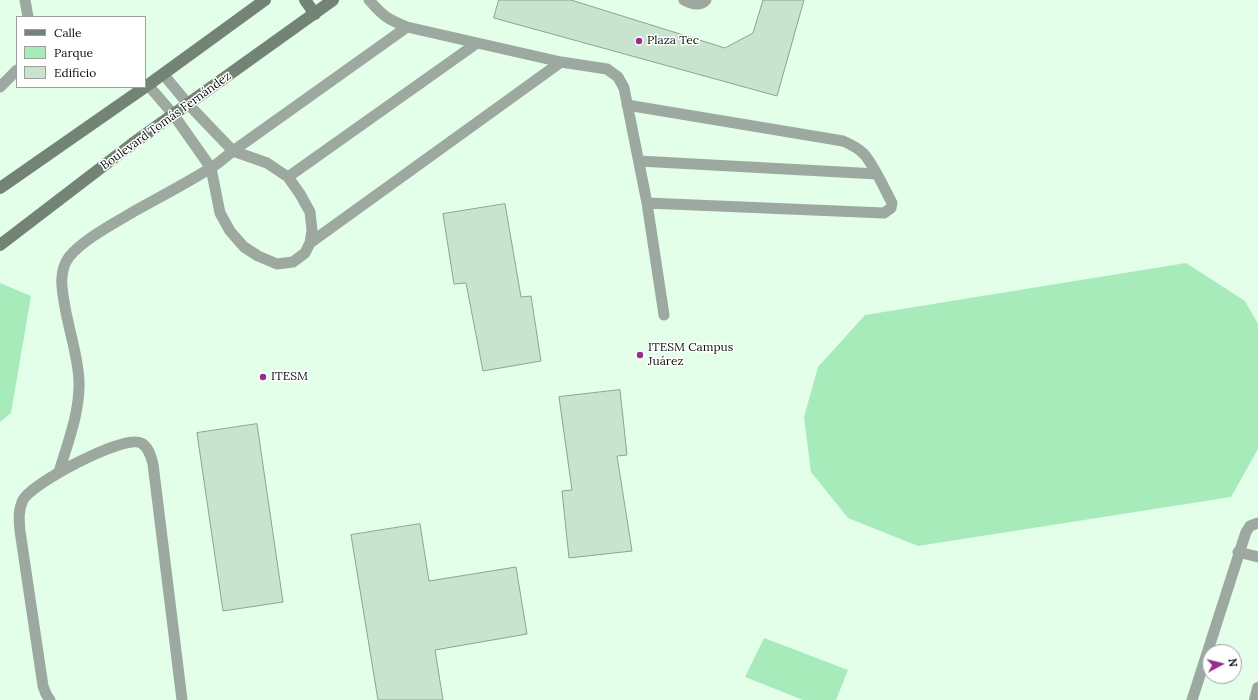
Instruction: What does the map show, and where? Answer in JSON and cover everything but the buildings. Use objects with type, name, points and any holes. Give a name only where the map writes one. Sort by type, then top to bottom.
[{"type":"main road","points":[[148,85],[264,0]]},
{"type":"main road","points":[[305,0],[315,14]]},
{"type":"main road","name":"Boulevard Tomás Fernández","points":[[0,245],[132,144],[333,0]]},
{"type":"main road","points":[[0,188],[144,88]]},
{"type":"street","points":[[1255,700],[1258,688]]},
{"type":"lane","points":[[25,0],[28,16]]},
{"type":"lane","points":[[369,0],[380,13],[389,20],[407,27],[560,62],[607,69],[618,77],[624,88],[639,161],[664,315]]},
{"type":"lane","points":[[684,0],[690,4],[695,4],[703,3],[706,0]]},
{"type":"lane","points":[[60,472],[75,417],[79,380],[62,288],[63,270],[69,257],[84,243],[114,223],[211,168],[233,150],[407,27]]},
{"type":"lane","points":[[288,177],[477,43]]},
{"type":"lane","points":[[310,243],[560,62]]},
{"type":"lane","points":[[0,87],[16,71]]},
{"type":"lane","points":[[148,85],[173,114],[211,168],[220,213],[230,231],[244,247],[258,256],[277,264],[293,262],[305,253],[310,243],[312,230],[310,212],[288,177],[267,163],[233,150],[188,104],[163,74]]},
{"type":"lane","points":[[628,105],[843,141],[854,146],[864,154],[877,174],[892,203],[891,208],[884,213],[647,203]]},
{"type":"lane","points":[[639,161],[877,174]]},
{"type":"lane","points":[[50,700],[43,686],[19,518],[20,508],[29,493],[60,472],[102,451],[134,441],[140,442],[150,453],[156,481],[182,700]]},
{"type":"lane","points":[[1192,700],[1238,552],[1250,526],[1258,523]]},
{"type":"lane","points":[[1238,552],[1258,557]]},
{"type":"green space","points":[[1186,263],[1245,301],[1258,324],[1258,449],[1231,497],[918,546],[848,518],[811,472],[804,417],[818,367],[865,315]]},
{"type":"green space","points":[[0,283],[31,296],[11,413],[0,422]]},
{"type":"green space","points":[[764,638],[848,670],[836,700],[803,700],[745,677]]},
{"type":"place","name":"Plaza Tec","points":[[639,41]]},
{"type":"place","name":"ITESM Campus Juárez","points":[[640,355]]},
{"type":"place","name":"ITESM","points":[[263,377]]}]
